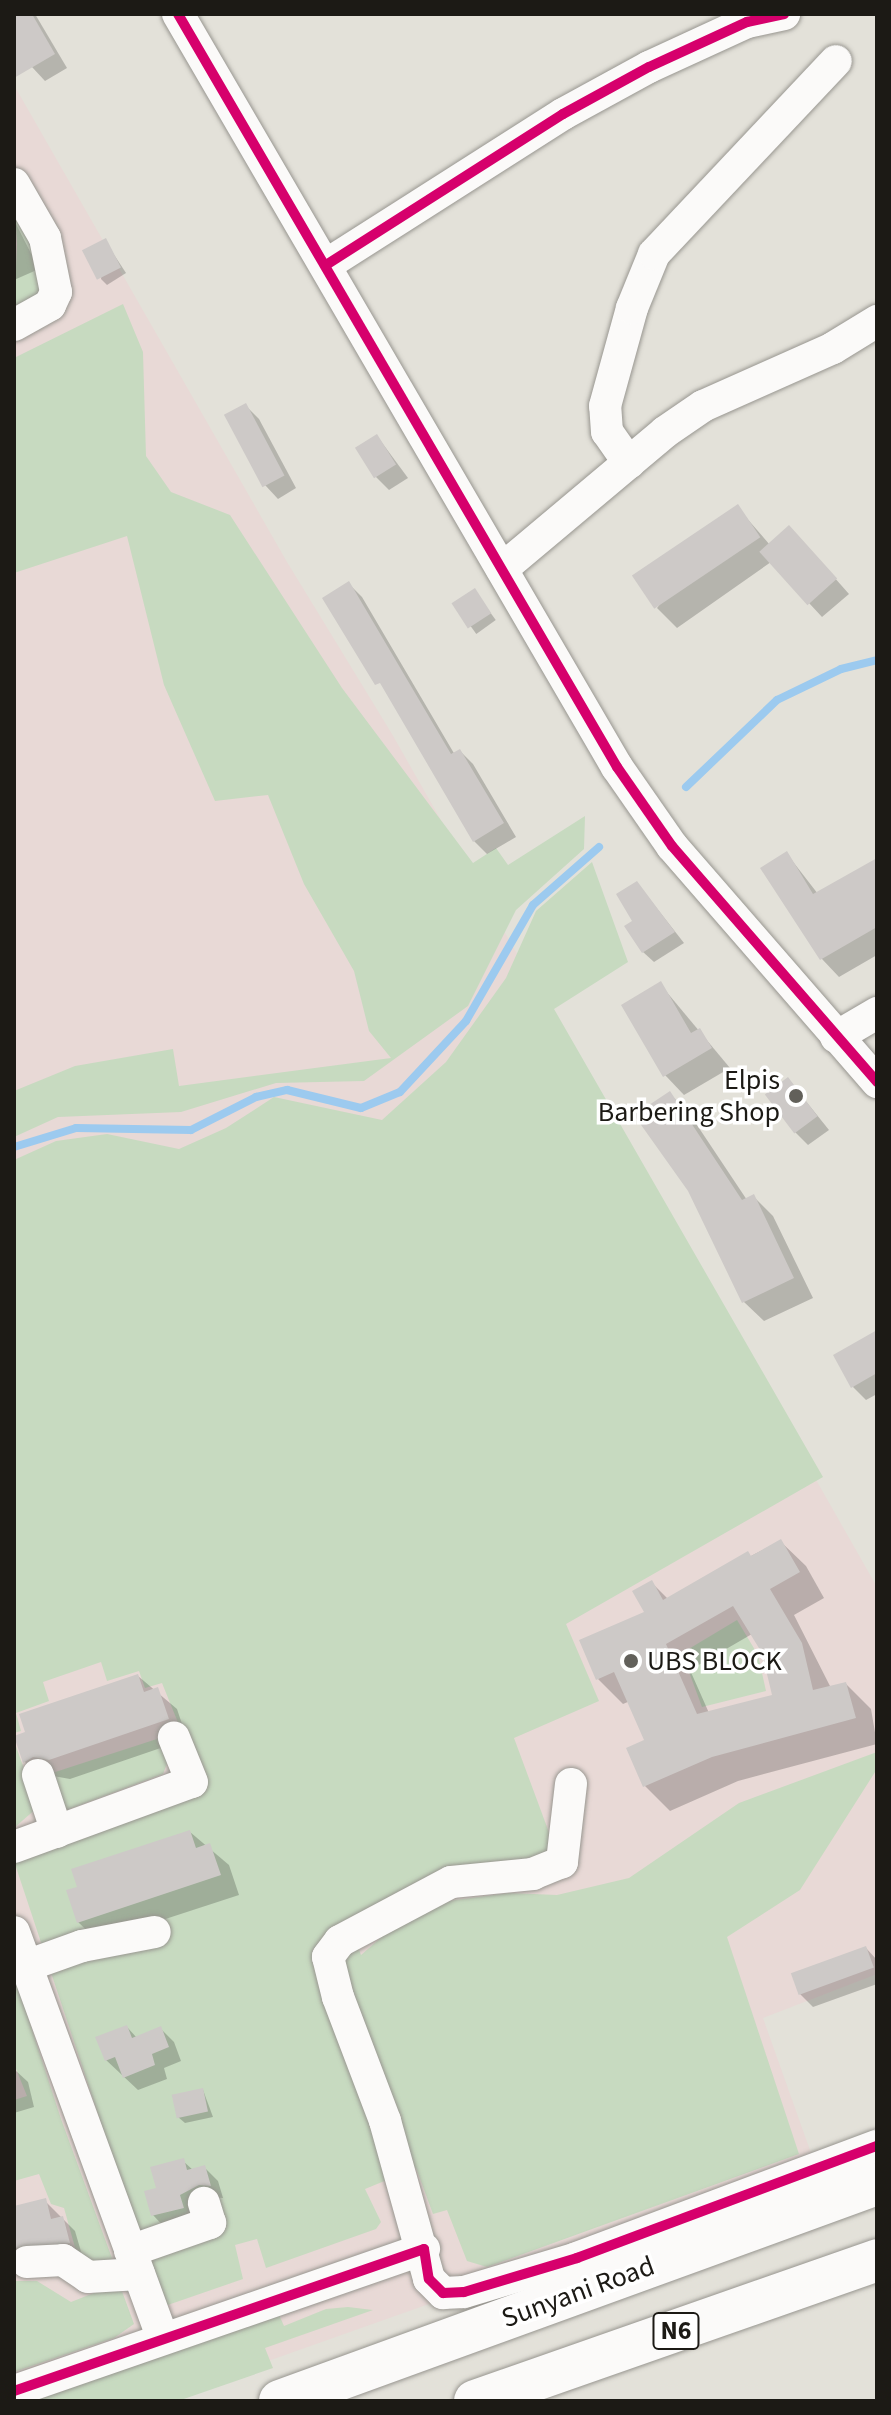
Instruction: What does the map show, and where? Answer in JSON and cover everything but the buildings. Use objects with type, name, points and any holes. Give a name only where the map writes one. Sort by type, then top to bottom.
[{"type":"main road","name":"Sunyani Road","points":[[280,2401],[877,2184]]},
{"type":"main road","name":"N6","points":[[475,2401],[877,2260]]},
{"type":"street","points":[[178,14],[617,767],[672,846],[877,1082]]},
{"type":"street","points":[[326,265],[563,114],[649,67],[747,22],[784,14]]},
{"type":"street","points":[[629,463],[607,432],[605,406],[632,308],[654,254],[836,61]]},
{"type":"street","points":[[14,184],[45,238],[56,292],[50,305],[14,325]]},
{"type":"street","points":[[502,569],[703,406],[833,348],[877,321]]},
{"type":"street","points":[[836,1037],[877,1013]]},
{"type":"street","points":[[14,1847],[192,1782],[174,1738]]},
{"type":"street","points":[[38,1775],[57,1832]]},
{"type":"street","points":[[571,1784],[562,1862],[533,1874],[451,1882],[340,1941],[328,1957],[424,2249],[429,2279],[443,2293],[464,2292],[577,2258],[877,2146]]},
{"type":"street","points":[[14,1932],[162,2337]]},
{"type":"street","points":[[26,1966],[82,1946],[155,1932]]},
{"type":"street","points":[[27,2262],[63,2260],[88,2277],[134,2262],[210,2223],[204,2203]]},
{"type":"street","points":[[14,2391],[162,2337],[424,2249]]},
{"type":"shaded area","points":[[14,85],[287,562],[392,734],[877,1587],[877,1974],[763,2018],[816,2167],[155,2401],[14,2401]]},
{"type":"green space","points":[[14,193],[51,284],[14,314],[17,244]]},
{"type":"green space","points":[[123,304],[143,352],[146,456],[171,492],[230,515],[342,688],[473,863],[496,848],[508,865],[585,816],[584,849],[516,910],[468,1006],[364,1081],[276,1083],[181,1112],[58,1117],[14,1137],[14,1091],[75,1066],[173,1049],[179,1086],[391,1058],[369,1031],[354,971],[304,884],[268,795],[215,801],[164,685],[127,536],[14,573],[14,358]]},
{"type":"green space","points":[[592,862],[628,962],[554,1009],[823,1477],[566,1624],[599,1701],[514,1738],[557,1854],[351,1929],[361,1955],[392,1928],[440,1902],[509,1893],[557,1895],[629,1878],[739,1803],[877,1752],[877,1769],[800,1890],[727,1937],[799,2154],[487,2267],[467,2261],[447,2210],[433,2214],[416,2168],[365,2189],[381,2222],[376,2229],[266,2268],[257,2239],[235,2245],[243,2279],[162,2307],[14,1861],[204,1787],[162,1683],[145,1688],[139,1671],[107,1681],[101,1662],[43,1682],[49,1701],[16,1713],[21,1731],[14,1733],[14,1160],[56,1141],[107,1134],[179,1149],[226,1128],[274,1097],[382,1120],[446,1062],[506,978],[536,911]]},
{"type":"green space","points":[[737,1620],[758,1655],[766,1691],[702,1707],[682,1653]]},
{"type":"green space","points":[[160,1738],[168,1761],[163,1774],[64,1811],[46,1775]]},
{"type":"green space","points":[[14,1741],[38,1807],[14,1828]]},
{"type":"green space","points":[[14,1974],[61,2119],[116,2269],[96,2267],[76,2251],[64,2208],[51,2204],[39,2174],[14,2181],[14,2100],[27,2096],[14,2064]]},
{"type":"green space","points":[[14,2281],[37,2281],[71,2302],[119,2283],[134,2324],[114,2338],[14,2372]]},
{"type":"green space","points":[[348,2307],[373,2310],[265,2348],[273,2368],[178,2401],[21,2401],[276,2308],[284,2326],[326,2309]]},
{"type":"waterway","points":[[686,787],[777,700],[841,669],[877,660]]},
{"type":"waterway","points":[[14,1147],[76,1128],[191,1130],[256,1097],[287,1090],[361,1108],[400,1092],[466,1021],[533,905],[599,847]]},
{"type":"cycle path","points":[[178,14],[617,767],[672,846],[877,1082]]},
{"type":"cycle path","points":[[326,265],[563,114],[649,67],[747,22],[784,14]]},
{"type":"cycle path","points":[[14,2391],[424,2249],[429,2279],[443,2293],[464,2292],[577,2258],[877,2146]]},
{"type":"place","name":"Elpis Barbering Shop","points":[[796,1096]]},
{"type":"place","name":"UBS BLOCK","points":[[631,1661]]}]
